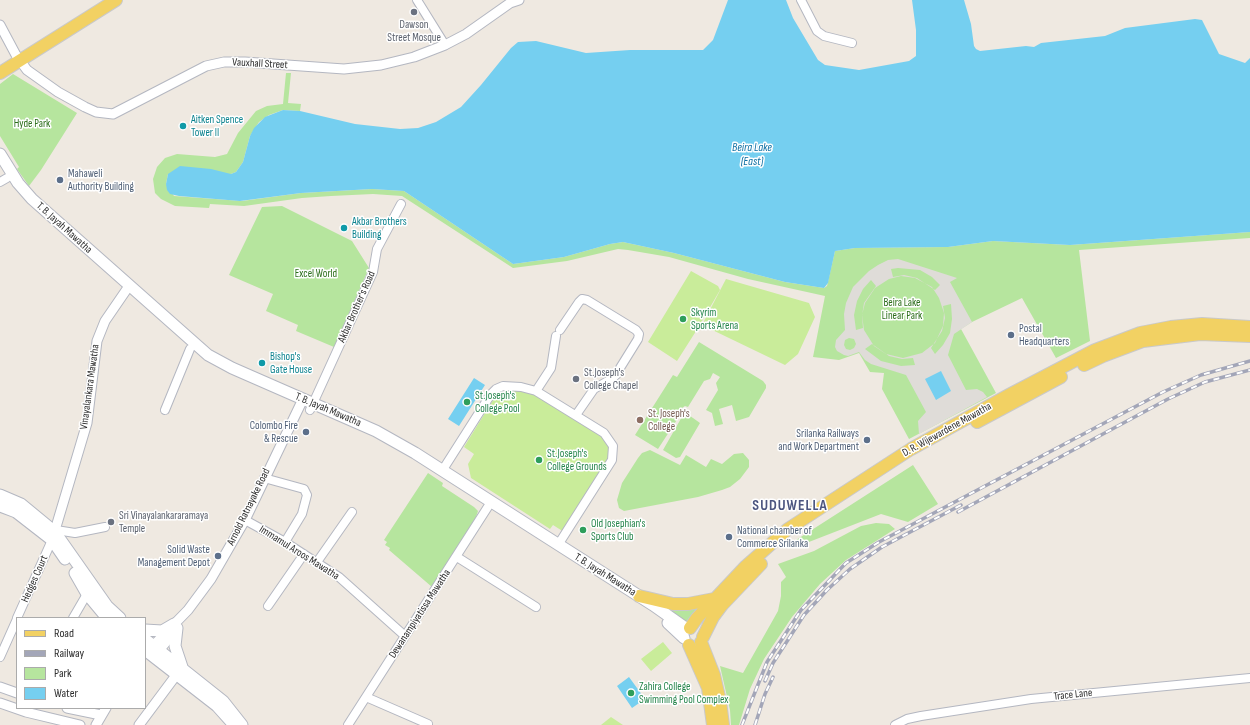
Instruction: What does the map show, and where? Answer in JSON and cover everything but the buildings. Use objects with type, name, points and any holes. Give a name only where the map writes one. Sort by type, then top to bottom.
[{"type":"main road","points":[[0,73],[18,58],[107,0]]},
{"type":"main road","points":[[0,64],[18,58],[116,0]]},
{"type":"main road","name":"T. B. Jayah Mawatha","points":[[0,154],[18,183],[32,199],[190,349],[219,369],[301,402]]},
{"type":"main road","name":"T. B. Jayah Mawatha","points":[[0,168],[3,180],[28,204],[127,289],[213,359],[377,439],[558,545],[639,596],[687,635],[708,688],[713,725]]},
{"type":"main road","name":"D. R. Wijewardene Mawatha","points":[[687,635],[714,599],[772,543],[913,452],[1015,392],[1116,341],[1140,332],[1202,324],[1250,327]]},
{"type":"main road","name":"D. R. Wijewardene Mawatha","points":[[913,452],[1090,362],[1143,341],[1200,334],[1250,336]]},
{"type":"main road","name":"T. B. Jayah Mawatha","points":[[312,407],[376,431],[442,471],[490,505],[687,635]]},
{"type":"main road","points":[[0,495],[21,504],[54,534],[107,606],[119,617]]},
{"type":"main road","points":[[0,506],[16,512],[54,534],[88,594],[106,617]]},
{"type":"main road","name":"D. R. Wijewardene Mawatha","points":[[702,639],[713,617],[751,573],[818,513]]},
{"type":"main road","points":[[639,596],[673,604],[688,604],[714,599]]},
{"type":"main road","points":[[146,630],[162,631],[176,626],[175,646],[180,670],[234,725]]},
{"type":"main road","points":[[702,639],[696,646],[687,635],[697,628],[700,630],[714,675],[720,700],[723,725]]},
{"type":"main road","points":[[150,650],[223,700],[242,725]]},
{"type":"street","points":[[417,0],[445,45]]},
{"type":"street","name":"Vauxhall Street","points":[[0,25],[18,58],[27,70],[58,92],[96,112],[113,114],[206,66],[224,62],[245,62],[344,69],[381,65],[407,59],[445,45],[518,0]]},
{"type":"street","points":[[801,0],[817,31],[824,36],[852,43]]},
{"type":"street","name":"Akbar Brother's Road","points":[[312,407],[373,272],[377,249],[401,204]]},
{"type":"street","name":"Vinayalankara Mawatha","points":[[54,534],[87,423],[97,341],[105,321],[127,289]]},
{"type":"street","points":[[536,391],[551,368],[558,333],[579,302],[585,299],[636,330],[639,334],[638,339],[619,371],[613,378],[594,389],[576,415]]},
{"type":"street","points":[[166,410],[190,349]]},
{"type":"street","points":[[442,471],[496,389],[510,385],[536,391],[576,415],[608,437],[614,451],[612,460],[608,467],[558,545]]},
{"type":"street","name":"Arnold Ratnayake Road","points":[[150,650],[176,626],[211,579],[245,520],[301,402]]},
{"type":"street","points":[[264,478],[304,489],[307,495],[302,514],[285,542]]},
{"type":"street","name":"Dewanampiyatissa Mawatha","points":[[348,725],[490,505]]},
{"type":"street","points":[[317,562],[352,512]]},
{"type":"street","name":"Immamul Aroos Mawatha","points":[[245,520],[285,542],[339,577],[405,636]]},
{"type":"street","points":[[54,534],[75,533],[105,527]]},
{"type":"street","name":"Hedges Court","points":[[17,617],[54,534]]},
{"type":"street","points":[[268,606],[304,554]]},
{"type":"street","points":[[456,557],[536,607]]},
{"type":"street","points":[[74,617],[88,594]]},
{"type":"street","name":"Hedges Court","points":[[0,657],[16,620]]},
{"type":"street","points":[[139,725],[180,670]]},
{"type":"street","name":"Trace Lane","points":[[896,724],[921,716],[1030,699],[1250,678]]},
{"type":"street","points":[[0,687],[16,693]]},
{"type":"street","points":[[366,696],[428,724]]},
{"type":"street","points":[[0,704],[16,709]]},
{"type":"street","points":[[16,709],[80,725]]},
{"type":"street","points":[[79,709],[104,711],[96,725]]},
{"type":"green space","name":"Beira Lake Linear Park","points":[[286,73],[291,73],[288,103],[301,104],[300,111],[283,110],[269,115],[259,122],[250,136],[243,162],[236,172],[231,174],[168,174],[166,184],[174,196],[242,201],[301,193],[372,189],[404,191],[513,264],[564,257],[610,244],[623,242],[674,253],[785,282],[824,288],[827,286],[835,251],[855,248],[948,247],[993,241],[1070,245],[1250,232],[1250,238],[1079,250],[1090,341],[1056,358],[1022,298],[972,322],[961,329],[996,393],[909,439],[882,389],[884,373],[870,372],[859,353],[839,360],[813,357],[825,296],[748,279],[669,257],[618,249],[567,261],[513,268],[402,196],[373,194],[331,196],[302,198],[244,206],[210,204],[209,208],[175,206],[161,199],[155,193],[153,179],[157,167],[165,158],[177,154],[215,157],[227,154],[238,133],[256,111],[267,106],[283,104]]},
{"type":"green space","name":"Hyde Park","points":[[13,74],[77,113],[41,170],[29,186],[17,169],[19,167],[0,136],[0,84]]},
{"type":"green space","name":"Excel World","points":[[282,206],[352,241],[369,268],[334,347],[296,331],[298,325],[266,311],[273,294],[229,275],[262,207]]},
{"type":"green space","name":"Skyrim Sports Arena","points":[[691,271],[718,286],[720,290],[677,361],[648,342]]},
{"type":"green space","points":[[726,279],[809,303],[815,317],[798,354],[785,365],[702,325]]},
{"type":"green space","points":[[699,342],[763,381],[766,388],[749,417],[736,421],[732,405],[719,409],[723,424],[715,426],[712,413],[706,410],[718,390],[716,383],[720,377],[713,373],[710,379],[704,381],[688,407],[685,406],[682,408],[680,415],[658,449],[635,435],[673,375],[677,377]]},
{"type":"green space","name":"St.Joseph's College Grounds","points":[[512,390],[530,392],[604,436],[608,442],[609,456],[606,464],[564,532],[553,525],[550,529],[471,478],[468,464],[474,454],[464,447],[493,400],[500,394]]},
{"type":"green space","points":[[686,413],[700,423],[680,457],[676,458],[663,450],[683,415]]},
{"type":"green space","points":[[650,450],[680,465],[686,455],[706,467],[711,459],[722,464],[734,454],[743,453],[749,460],[749,467],[740,479],[730,487],[722,490],[698,497],[624,511],[619,508],[617,500],[622,483],[642,453]]},
{"type":"green space","points":[[913,465],[938,504],[908,522],[881,514],[796,547],[793,542]]},
{"type":"green space","points":[[428,473],[443,483],[442,486],[478,511],[476,517],[432,587],[389,550],[390,548],[385,545],[387,542],[384,540]]},
{"type":"green space","points":[[876,523],[889,524],[895,529],[846,560],[820,584],[792,617],[764,659],[750,689],[739,725],[731,725],[730,710],[720,666],[743,673],[778,611],[781,596],[781,582],[786,577],[778,564],[814,551],[861,526]]},
{"type":"green space","points":[[702,604],[685,623],[664,606]]},
{"type":"green space","points":[[663,642],[672,653],[651,671],[641,659]]},
{"type":"green space","points":[[611,717],[623,725],[601,725]]},
{"type":"shaded area","points":[[898,259],[957,278],[950,282],[972,322],[954,334],[948,355],[966,390],[977,389],[983,392],[987,397],[919,434],[918,421],[926,412],[906,375],[871,364],[865,360],[859,352],[848,356],[837,351],[835,347],[836,340],[845,330],[844,314],[846,303],[853,287],[869,271],[888,260]],"holes":[[[898,268],[920,270],[932,277],[940,285],[935,290],[933,289],[939,298],[944,313],[943,326],[937,339],[942,331],[945,318],[943,306],[951,304],[952,319],[950,333],[943,345],[935,354],[931,348],[933,344],[922,353],[903,358],[886,354],[902,359],[913,358],[915,365],[901,366],[881,361],[865,349],[872,344],[873,345],[864,330],[862,316],[863,328],[856,330],[854,315],[857,301],[863,289],[871,280],[876,286],[864,303],[862,313],[865,303],[875,288],[889,279],[901,276],[915,278],[925,283],[917,278],[904,275],[893,277],[891,269]],[[849,338],[854,339],[856,344],[854,348],[850,350],[846,349],[844,345],[845,340]]]},
{"type":"water","name":"Beira Lake (East)","points":[[728,0],[786,0],[793,18],[818,60],[825,65],[859,70],[909,61],[916,56],[916,30],[912,0],[964,0],[971,24],[974,46],[980,51],[1026,46],[1034,47],[1041,43],[1105,36],[1125,28],[1195,19],[1202,20],[1219,54],[1245,63],[1250,58],[1250,232],[1070,245],[993,241],[948,247],[855,248],[835,251],[828,283],[824,288],[785,282],[674,253],[623,242],[610,244],[564,257],[513,264],[404,191],[372,189],[301,193],[240,201],[179,196],[170,194],[167,190],[166,184],[168,174],[180,166],[211,169],[231,174],[236,172],[243,162],[250,136],[254,128],[265,117],[283,110],[300,111],[355,124],[400,129],[418,128],[436,122],[461,107],[511,48],[518,42],[536,41],[586,53],[630,50],[703,50],[713,40]]},
{"type":"water","points":[[941,371],[951,391],[936,400],[925,379]]},
{"type":"water","name":"St.Joseph's College Pool","points":[[474,378],[485,385],[459,426],[448,419]]},
{"type":"water","name":"Zahira College Swimming Pool Complex","points":[[629,677],[645,699],[632,708],[617,686]]},
{"type":"railway","points":[[742,725],[767,662],[801,610],[846,563],[879,542],[1163,392],[1201,375],[1250,361]]},
{"type":"railway","points":[[958,512],[1168,399],[1205,382],[1250,370]]},
{"type":"railway","points":[[765,681],[773,663],[804,615],[827,590],[850,569],[882,547],[961,505]]},
{"type":"railway","points":[[755,725],[765,694],[773,677]]},
{"type":"place","name":"Dawson Street Mosque","points":[[414,12]]},
{"type":"place","name":"Aitken Spence Tower II","points":[[183,126]]},
{"type":"place","name":"Mahaweli Authority Building","points":[[60,180]]},
{"type":"place","name":"Akbar Brothers Building","points":[[344,228]]},
{"type":"place","name":"Skyrim Sports Arena","points":[[683,319]]},
{"type":"place","name":"Postal Headquarters","points":[[1011,335]]},
{"type":"place","name":"Bishop's Gate House","points":[[262,363]]},
{"type":"place","name":"St.Joseph's College Chapel","points":[[576,379]]},
{"type":"place","name":"St.Joseph's College Pool","points":[[467,402]]},
{"type":"place","name":"St. Joseph's College","points":[[640,420]]},
{"type":"place","name":"Colombo Fire & Rescue","points":[[306,432]]},
{"type":"place","name":"Srilanka Railways and Work Department","points":[[867,440]]},
{"type":"place","name":"St.Joseph's College Grounds","points":[[539,460]]},
{"type":"place","name":"Sri Vinayalankararamaya Temple","points":[[111,522]]},
{"type":"place","name":"Old Josephian's Sports Club","points":[[583,530]]},
{"type":"place","name":"National chamber of Commerce Srilanka","points":[[729,537]]},
{"type":"place","name":"Solid Waste Management Depot","points":[[218,556]]},
{"type":"place","name":"Zahira College Swimming Pool Complex","points":[[631,693]]},
{"type":"district","name":"SUDUWELLA","points":[[790,506]]}]
